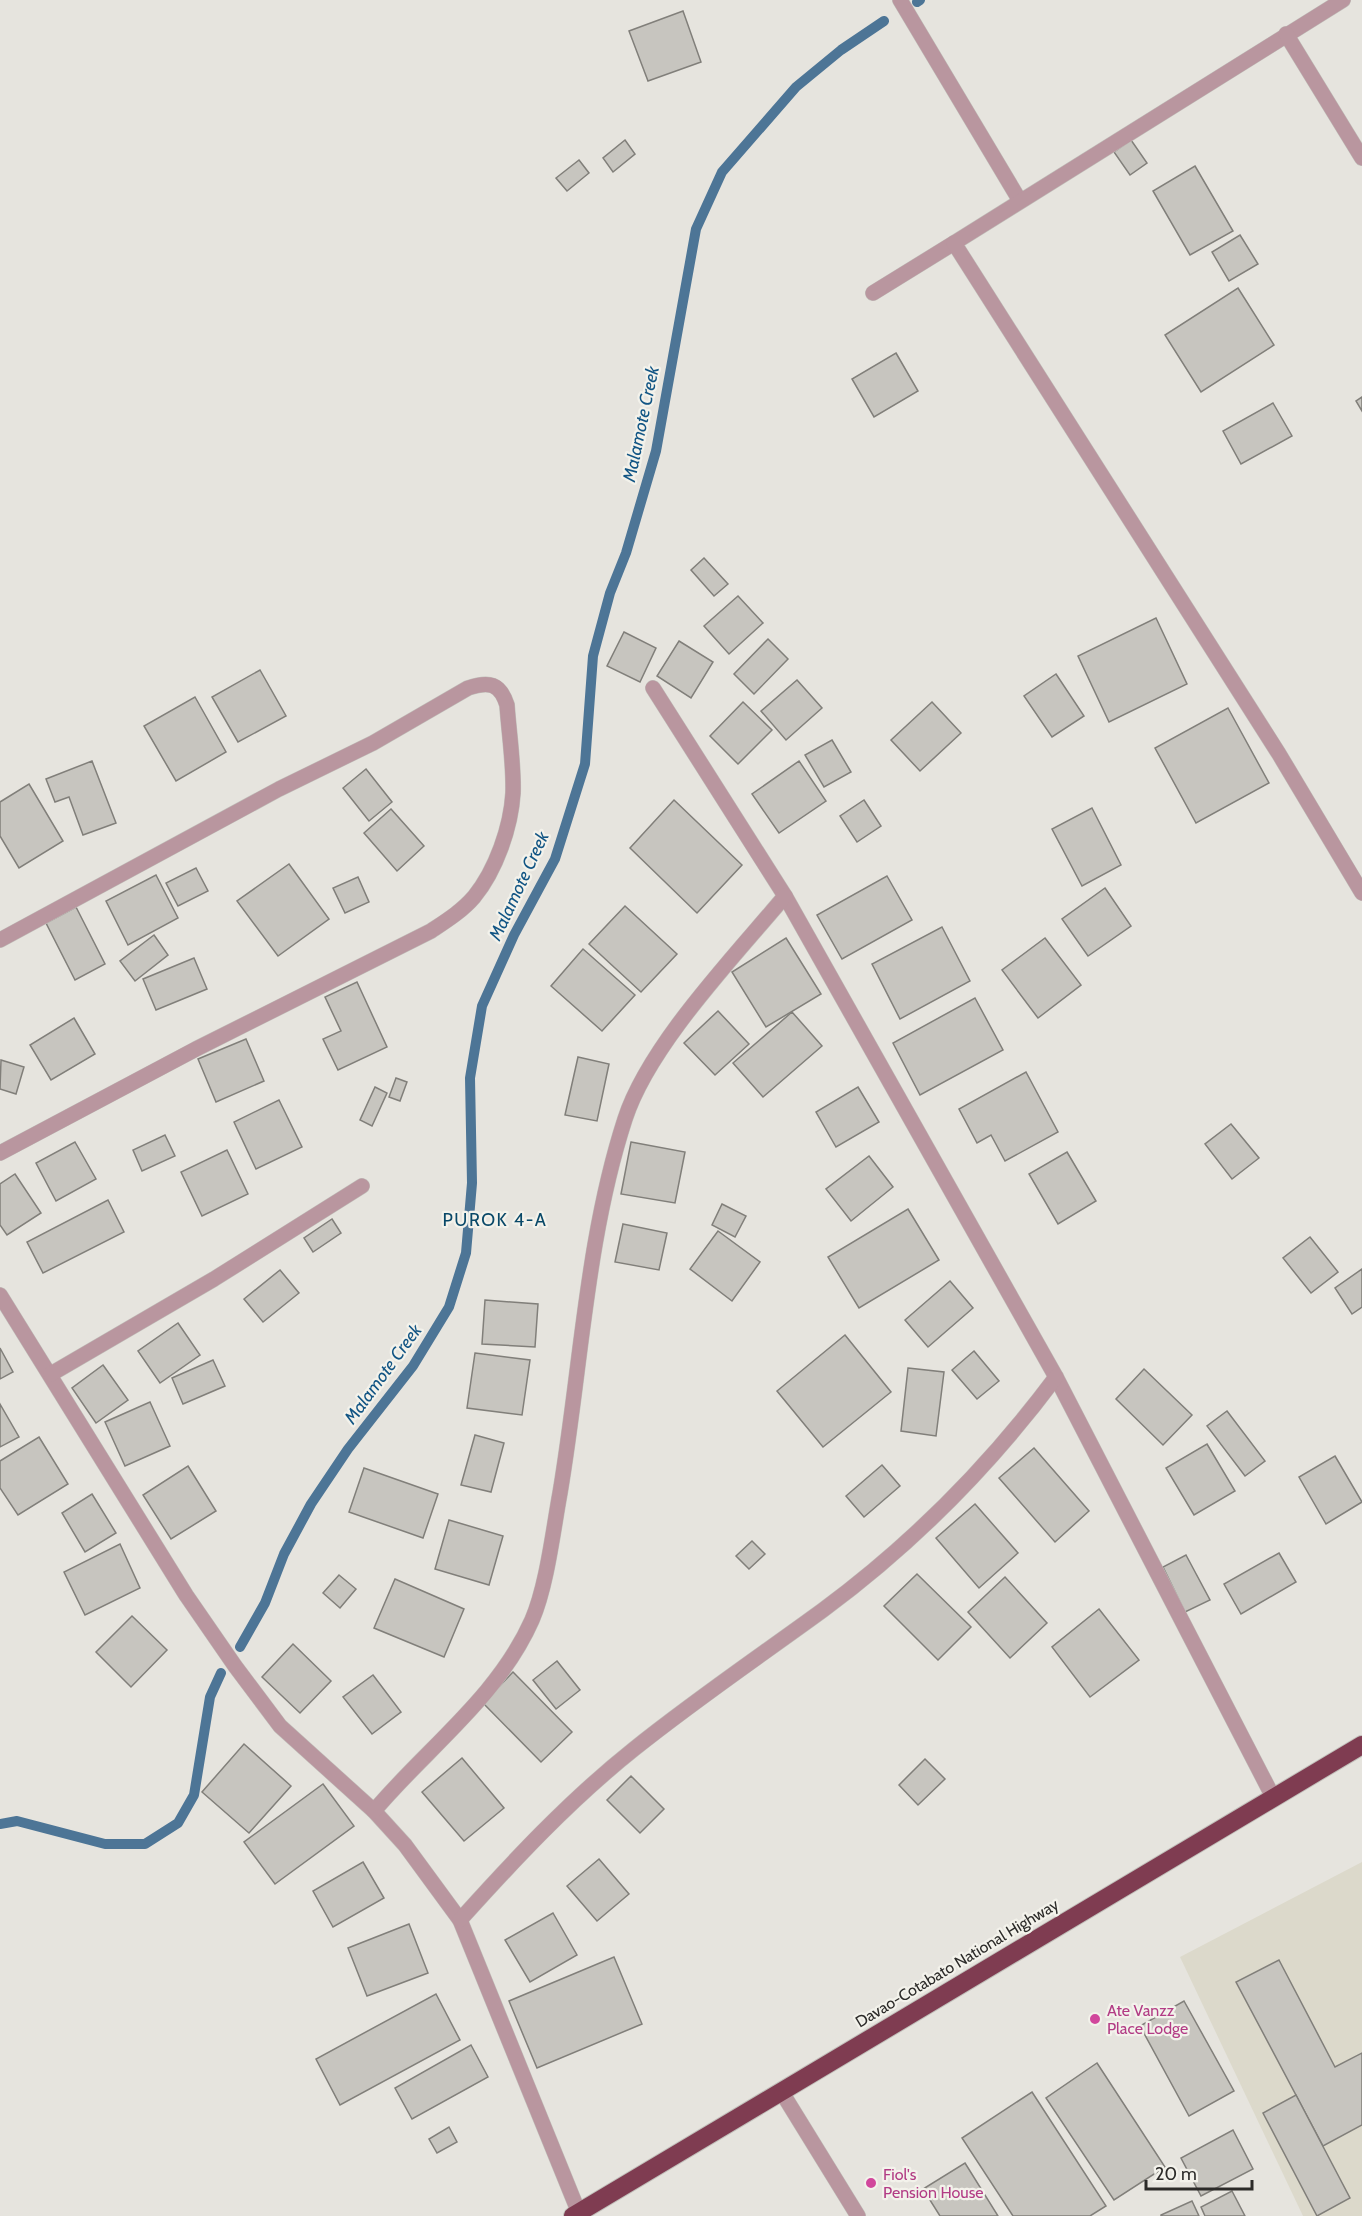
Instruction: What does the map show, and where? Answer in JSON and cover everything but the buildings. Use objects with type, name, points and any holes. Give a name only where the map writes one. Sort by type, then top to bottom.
[{"type":"highway","name":"Davao-Cotabato National Highway","points":[[576,2214],[1362,1745]]},
{"type":"street","points":[[900,0],[1020,201]]},
{"type":"street","points":[[873,293],[1343,0]]},
{"type":"street","points":[[1286,34],[1362,158]]},
{"type":"street","points":[[954,243],[1280,754],[1362,893]]},
{"type":"street","points":[[0,940],[279,789],[374,743],[468,688],[482,683],[492,684],[499,687],[504,694],[507,705],[513,794],[507,826],[494,865],[475,896],[455,915],[431,931],[186,1054],[0,1154]]},
{"type":"street","points":[[653,688],[785,896],[1056,1377],[1273,1797]]},
{"type":"street","points":[[374,1811],[486,1692],[514,1654],[533,1618],[551,1542],[563,1475],[595,1253],[625,1117],[648,1070],[679,1025],[785,896]]},
{"type":"street","points":[[51,1374],[261,1251],[362,1186]]},
{"type":"street","points":[[0,1295],[186,1595],[280,1726],[374,1811],[405,1845],[460,1920],[576,2214]]},
{"type":"street","points":[[460,1920],[512,1861],[632,1750],[745,1664],[824,1609],[888,1557],[999,1448],[1056,1377]]},
{"type":"street","points":[[782,2091],[858,2216]]},
{"type":"shaded area","points":[[1362,1862],[1362,2216],[1303,2216],[1180,1957]]},
{"type":"waterway","name":"Malamote Creek","points":[[240,1647],[265,1603],[284,1554],[311,1504],[348,1449],[413,1366],[449,1307],[466,1253],[472,1183],[470,1078],[482,1006],[514,935],[555,859],[585,764],[593,656],[610,593],[626,553],[656,451],[696,229],[722,172],[796,87],[841,50],[884,21]]},
{"type":"waterway","name":"Malamote Creek","points":[[0,1824],[17,1821],[105,1844],[145,1844],[178,1823],[194,1795],[210,1697],[221,1673]]},
{"type":"place","name":"Ate Vanzz Place Lodge","points":[[1095,2019]]},
{"type":"place","name":"Fiol's Pension House","points":[[871,2183]]},
{"type":"district","name":"PUROK 4-A","points":[[495,1220]]}]
